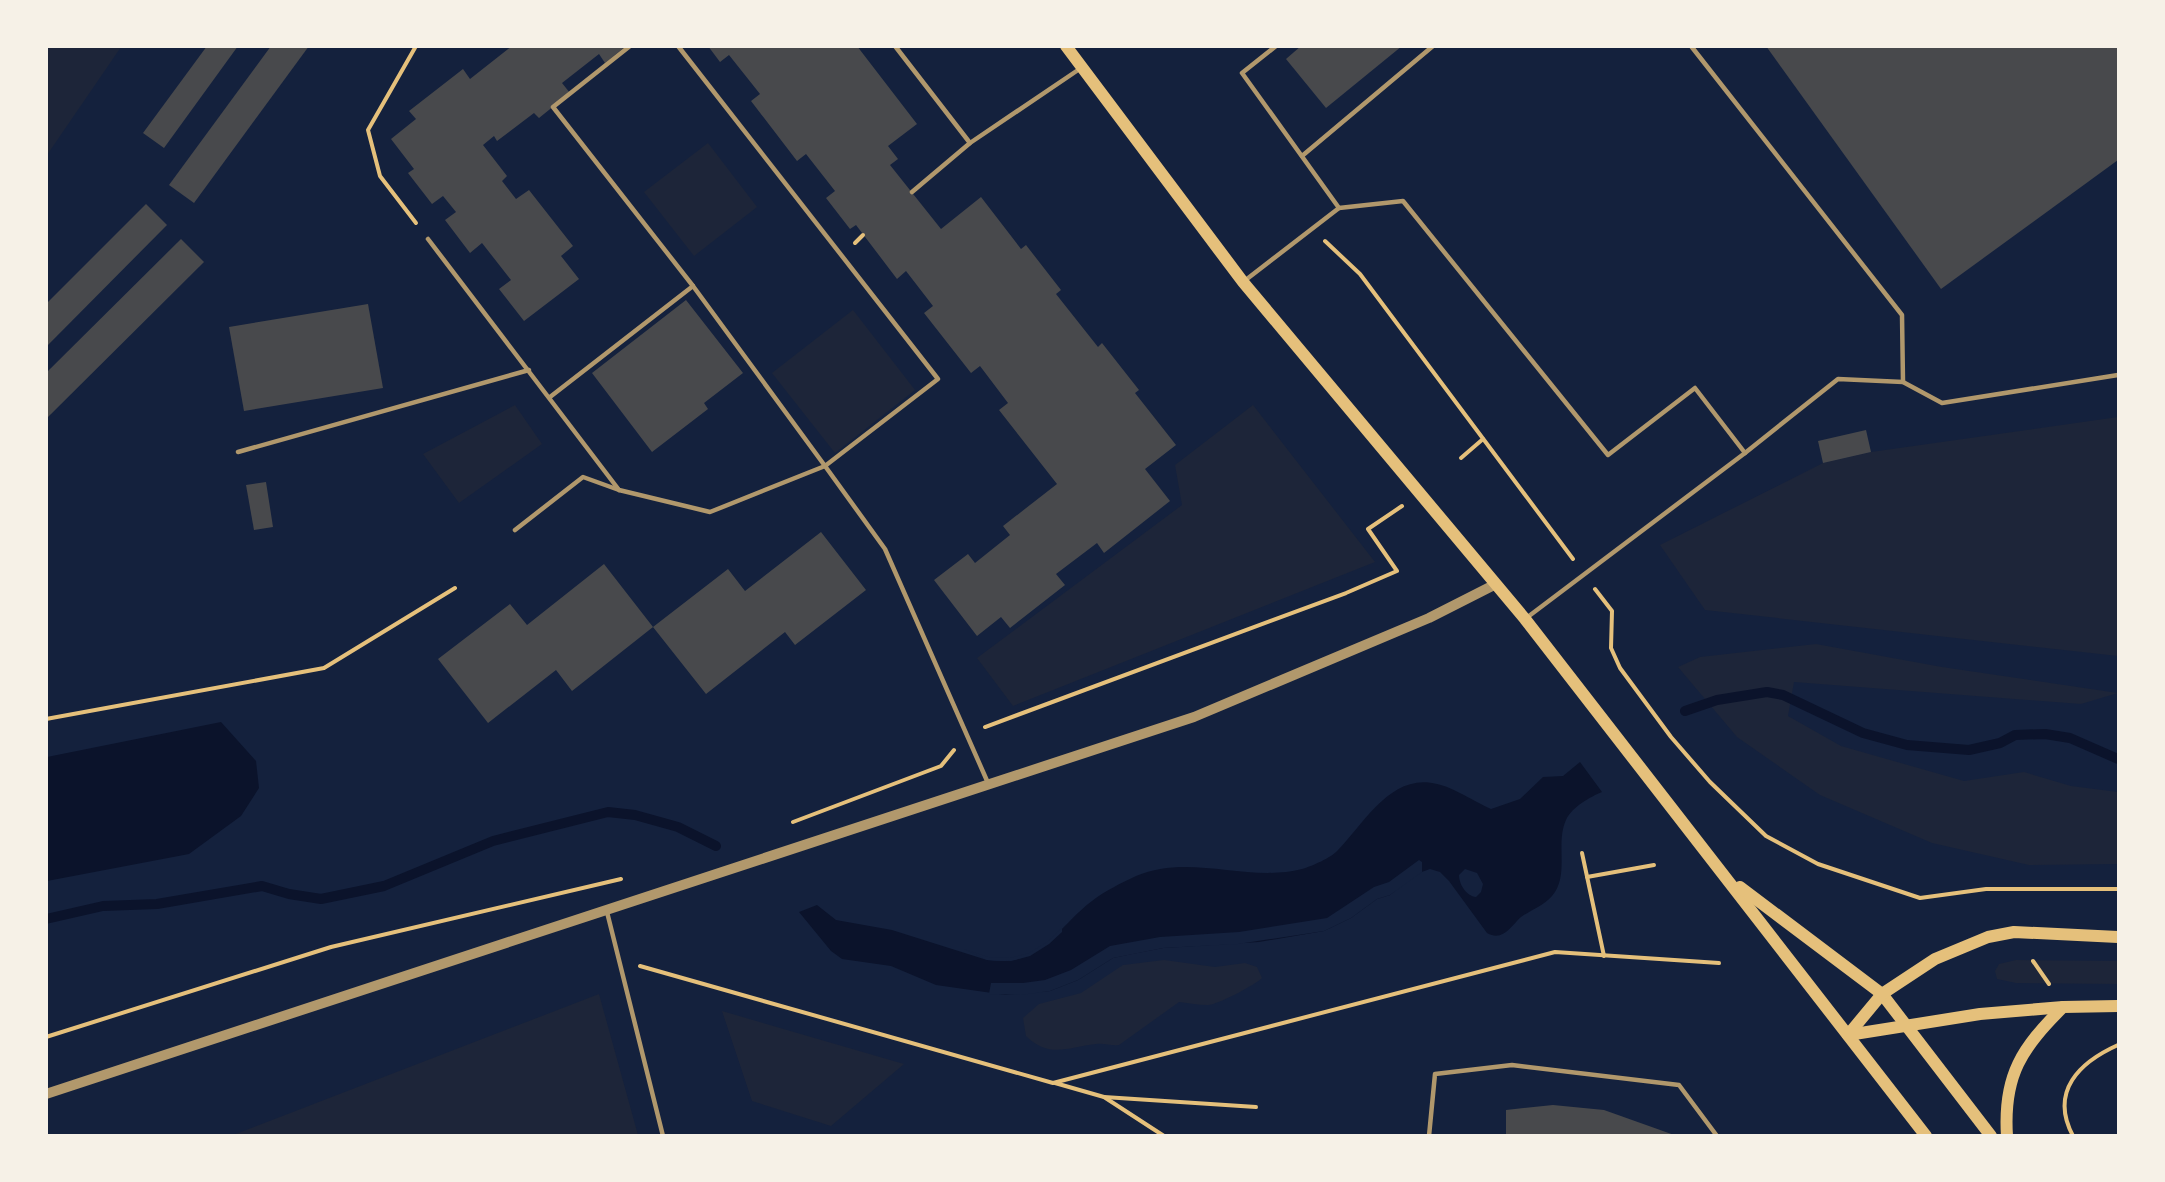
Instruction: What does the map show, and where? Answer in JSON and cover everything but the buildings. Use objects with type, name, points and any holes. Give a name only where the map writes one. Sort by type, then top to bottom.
[{"type":"main road","points":[[1066,46],[1243,282],[1525,619],[1926,1136]]},
{"type":"main road","points":[[1727,877],[1882,994],[1991,1136]]},
{"type":"main road","points":[[1848,1035],[1882,994],[1935,959],[1988,937],[2014,932],[2118,936]]},
{"type":"main road","points":[[1848,1035],[1980,1014],[2063,1007],[2118,1006]]},
{"type":"main road","points":[[2007,1136],[2005,1108],[2008,1084],[2018,1061],[2035,1035],[2063,1007]]},
{"type":"street","points":[[46,1094],[607,912],[1194,717],[1429,618],[1496,584]]},
{"type":"lane","points":[[630,46],[553,107],[693,286],[885,549],[989,786]]},
{"type":"lane","points":[[515,530],[583,477],[619,490],[710,512],[825,466],[938,379],[678,46]]},
{"type":"lane","points":[[896,46],[969,143]]},
{"type":"lane","points":[[1276,46],[1242,74],[1339,208]]},
{"type":"lane","points":[[1302,156],[1433,46]]},
{"type":"lane","points":[[1691,46],[1902,315],[1903,381]]},
{"type":"lane","points":[[912,192],[969,143],[1082,68]]},
{"type":"lane","points":[[1243,282],[1339,208],[1403,201],[1608,455],[1695,388],[1745,453]]},
{"type":"lane","points":[[428,239],[530,370],[619,490]]},
{"type":"lane","points":[[550,397],[693,286]]},
{"type":"lane","points":[[238,452],[530,370]]},
{"type":"lane","points":[[1525,619],[1839,379],[1903,381],[1942,403],[2118,375]]},
{"type":"lane","points":[[607,912],[663,1136]]},
{"type":"lane","points":[[1429,1136],[1436,1074],[1512,1065],[1679,1085],[1717,1136]]},
{"type":"path","points":[[416,46],[368,130],[380,176],[428,239]]},
{"type":"path","points":[[1312,229],[1360,274],[1612,611],[1611,648],[1620,668],[1671,737],[1710,782],[1766,836],[1818,864],[1920,897],[1986,889],[2118,889]]},
{"type":"path","points":[[1461,458],[1483,439]]},
{"type":"path","points":[[787,824],[941,766],[966,735],[1346,593],[1397,571],[1368,529],[1408,503]]},
{"type":"path","points":[[46,719],[324,668],[455,588]]},
{"type":"path","points":[[1582,853],[1604,956]]},
{"type":"path","points":[[1587,877],[1654,865]]},
{"type":"path","points":[[46,1037],[331,947],[630,876]]},
{"type":"path","points":[[1053,1083],[1555,952],[1719,963]]},
{"type":"path","points":[[620,960],[1104,1097],[1256,1107]]},
{"type":"path","points":[[2033,961],[2049,984]]},
{"type":"path","points":[[2073,1136],[2066,1112],[2067,1088],[2082,1066],[2118,1045]]},
{"type":"path","points":[[1104,1097],[1164,1136]]},
{"type":"shaded area","points":[[46,47],[121,47],[47,155]]},
{"type":"shaded area","points":[[708,143],[757,207],[694,256],[644,192]]},
{"type":"shaded area","points":[[853,310],[915,390],[835,453],[772,373]]},
{"type":"shaded area","points":[[515,405],[542,444],[459,503],[423,454]]},
{"type":"shaded area","points":[[1253,405],[1375,562],[1013,706],[977,658],[1182,505],[1175,465]]},
{"type":"shaded area","points":[[2118,417],[2118,656],[1705,610],[1660,545],[1823,463],[1871,452]]},
{"type":"shaded area","points":[[1816,644],[1942,667],[2118,693],[2081,704],[1794,682],[1788,716],[1841,746],[1964,781],[2024,772],[2071,786],[2118,792],[2118,864],[2029,865],[1932,843],[1820,795],[1737,737],[1678,667],[1700,657]]},
{"type":"shaded area","points":[[221,722],[256,761],[259,788],[241,816],[189,854],[47,881],[47,757]]},
{"type":"shaded area","points":[[1580,762],[1602,792],[1577,807],[1566,820],[1563,829],[1560,879],[1552,896],[1498,936],[1487,933],[1449,881],[1440,872],[1430,869],[1416,874],[1390,895],[1377,899],[1351,918],[1324,931],[1259,942],[1163,948],[1132,954],[1113,958],[1078,980],[1050,991],[1006,995],[936,985],[891,966],[842,959],[831,951],[799,912],[817,905],[836,920],[892,930],[987,960],[1006,961],[1022,958],[1035,952],[1047,944],[1092,901],[1136,876],[1177,867],[1260,873],[1302,869],[1316,864],[1335,853],[1381,802],[1406,785],[1421,782],[1437,784],[1457,791],[1491,809],[1520,799],[1543,777],[1563,776]],"holes":[[[1465,869],[1477,873],[1483,884],[1481,892],[1476,897],[1464,889],[1459,875]]]},
{"type":"shaded area","points":[[1164,960],[1215,967],[1245,963],[1257,967],[1262,978],[1236,994],[1213,1004],[1179,1002],[1119,1045],[1099,1044],[1060,1050],[1043,1047],[1026,1036],[1023,1018],[1039,1004],[1081,993],[1123,965]]},
{"type":"shaded area","points":[[2016,960],[2118,961],[2118,984],[2016,983],[1997,979],[1995,971],[1999,964]]},
{"type":"shaded area","points":[[599,994],[638,1135],[233,1135]]},
{"type":"shaded area","points":[[722,1011],[904,1064],[831,1126],[752,1101]]},
{"type":"pier","points":[[1419,860],[1422,862],[1422,872],[1390,895],[1377,899],[1351,918],[1324,931],[1238,944],[1163,948],[1113,958],[1078,980],[1050,991],[1021,995],[989,994],[991,983],[1045,980],[1071,970],[1110,946],[1160,937],[1239,932],[1327,918],[1374,887],[1389,882]]},
{"type":"pier","points":[[1062,928],[1062,932],[1049,944],[1030,956],[1011,961],[987,960],[964,949],[988,957],[1010,958],[1029,953],[1047,942]]},
{"type":"waterway","points":[[1685,711],[1717,700],[1767,692],[1783,695],[1863,733],[1907,745],[1969,750],[2000,743],[2015,735],[2045,734],[2070,738],[2118,759]]},
{"type":"waterway","points":[[46,919],[103,906],[157,904],[262,886],[289,894],[321,899],[384,886],[493,841],[608,812],[635,815],[678,827],[716,846]]}]
